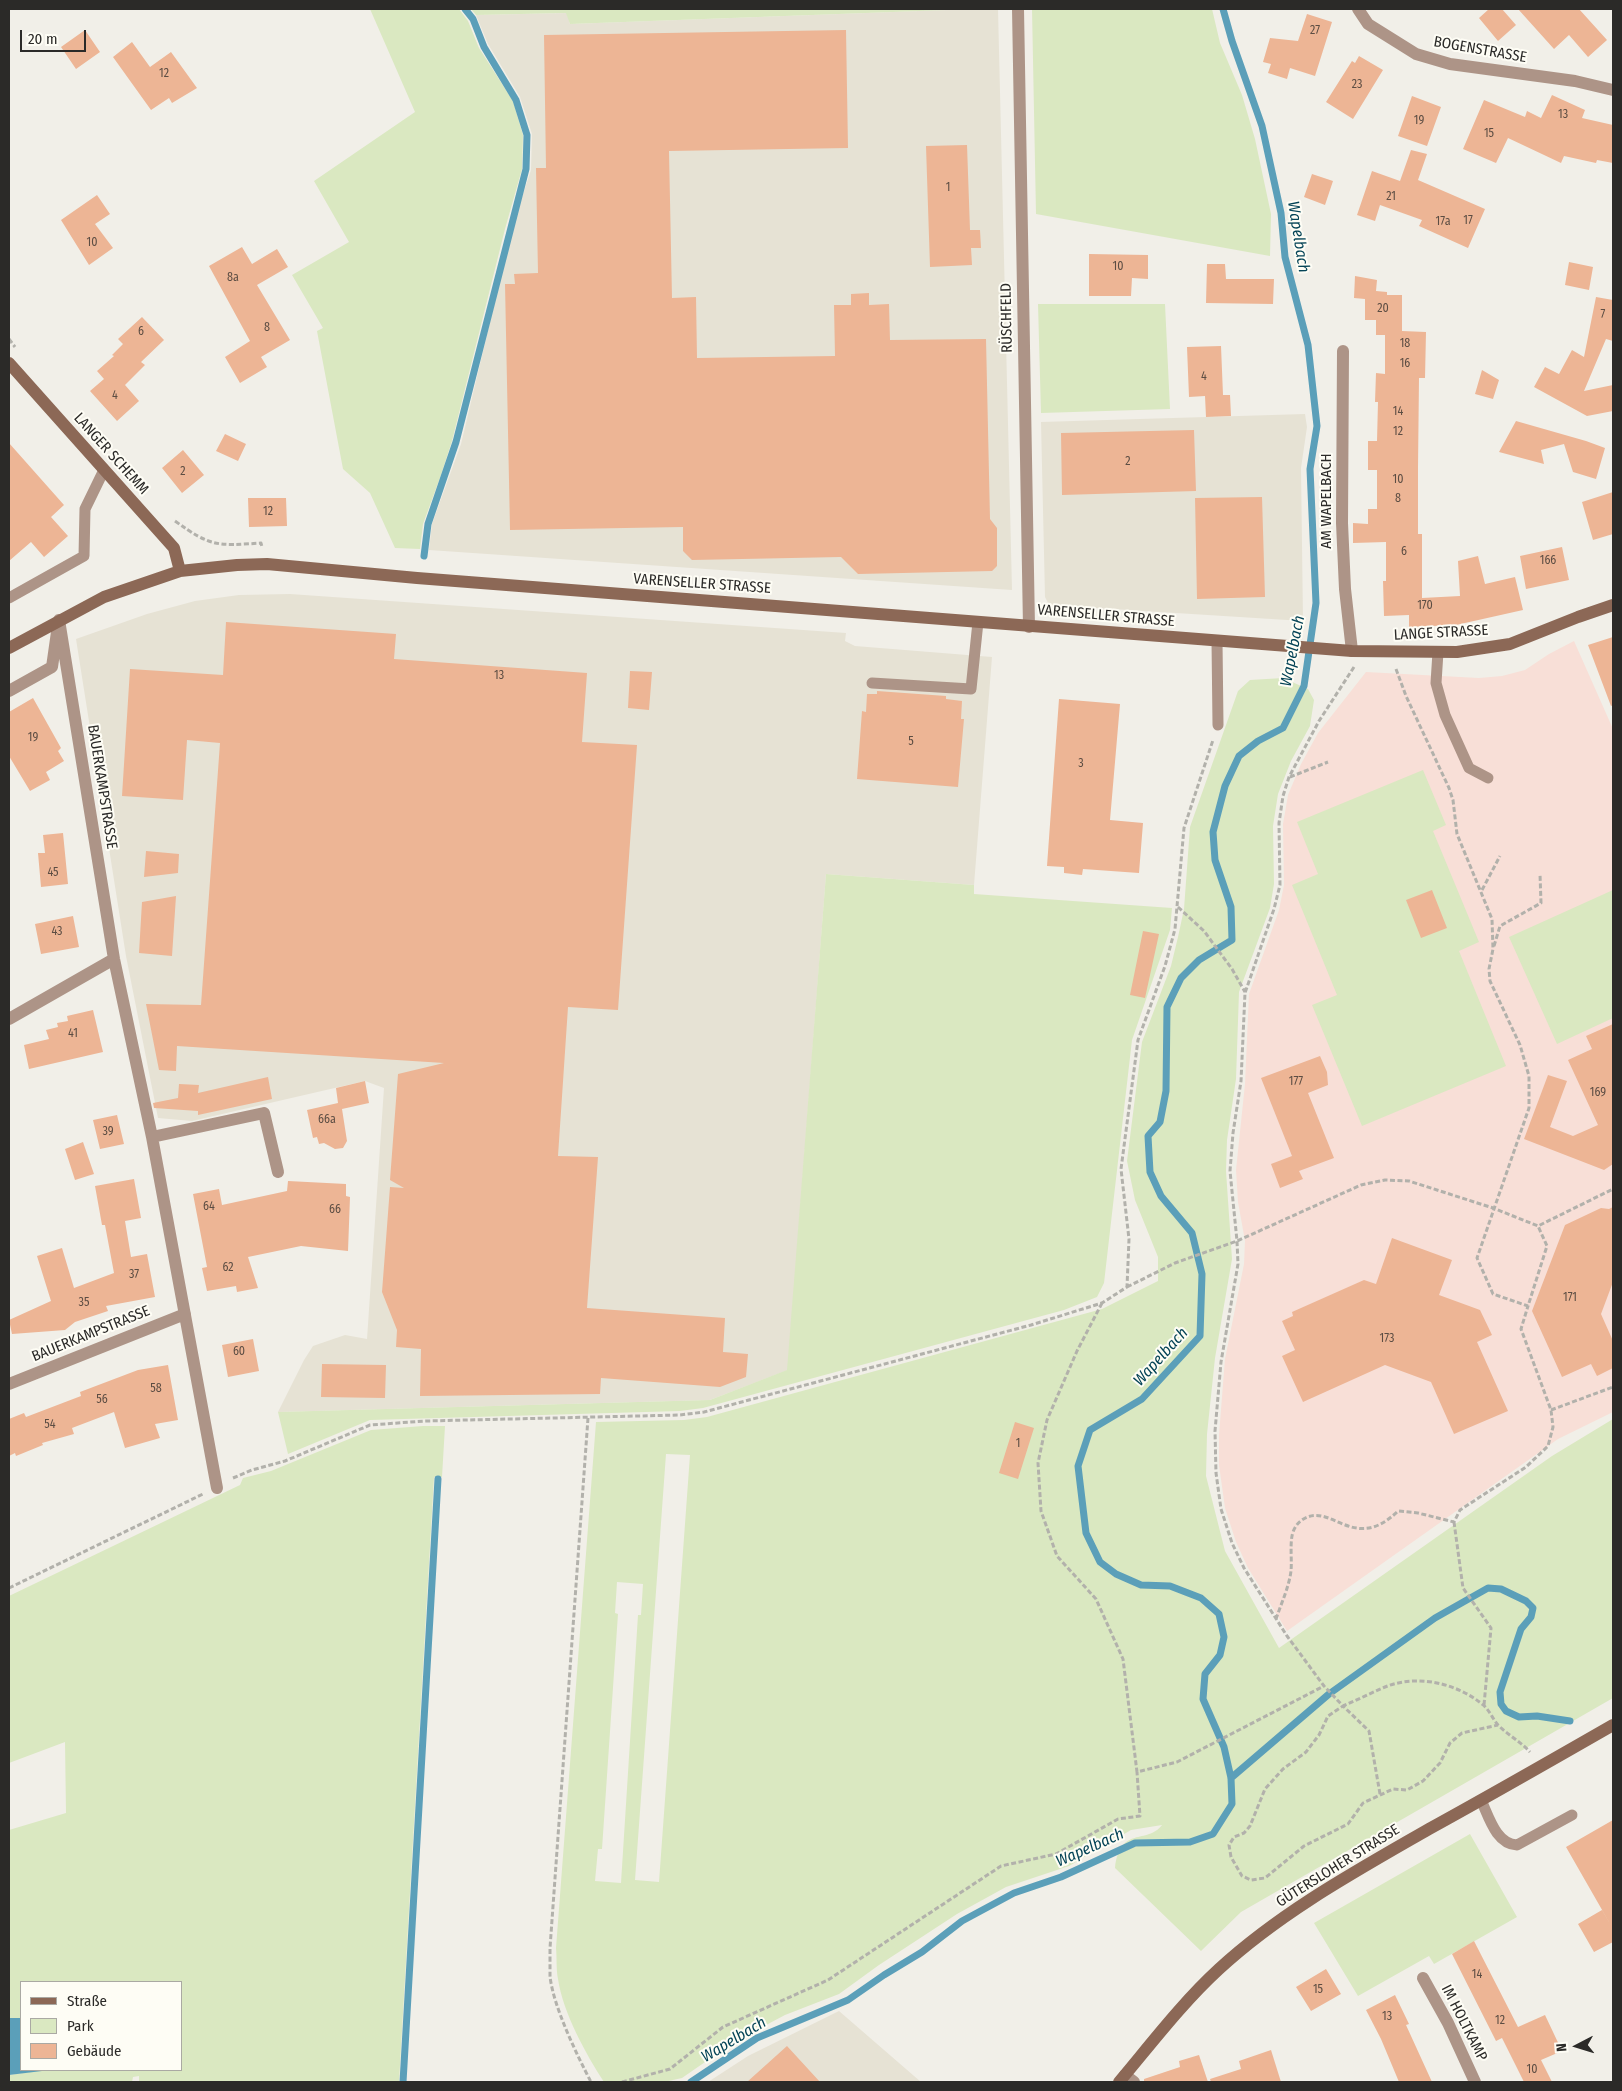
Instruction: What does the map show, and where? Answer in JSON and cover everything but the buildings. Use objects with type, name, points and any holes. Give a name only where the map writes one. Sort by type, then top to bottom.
[{"type":"main road","name":"LANGER SCHEMM","points":[[9,364],[174,548],[180,571]]},
{"type":"main road","name":"VARENSELLER STRASSE","points":[[9,648],[104,597],[180,571],[267,564],[417,578],[1217,642],[1352,651]]},
{"type":"main road","name":"LANGE STRASSE","points":[[1352,651],[1457,652],[1510,644],[1613,605]]},
{"type":"main road","name":"GÜTERSLOHER STRASSE","points":[[1126,2080],[1179,2012],[1219,1969],[1301,1905],[1480,1800],[1543,1767],[1613,1726]]},
{"type":"street","name":"RÜSCHFELD","points":[[1018,9],[1029,626]]},
{"type":"street","name":"BOGENSTRASSE","points":[[1358,9],[1368,24],[1416,54],[1450,64],[1575,81],[1613,90]]},
{"type":"street","name":"AM WAPELBACH","points":[[1343,351],[1342,533],[1345,589],[1352,651]]},
{"type":"street","points":[[9,691],[52,667],[58,620]]},
{"type":"street","name":"BAUERKAMPSTRASSE","points":[[58,620],[114,959],[152,1137],[217,1488]]},
{"type":"street","points":[[9,1019],[114,959]]},
{"type":"street","points":[[152,1137],[264,1113],[278,1172]]},
{"type":"street","name":"BAUERKAMPSTRASSE","points":[[9,1384],[185,1314]]},
{"type":"street","name":"IM HOLTKAMP","points":[[1423,1978],[1448,2023],[1475,2082]]},
{"type":"lane","points":[[9,598],[84,556],[85,509],[104,470]]},
{"type":"lane","points":[[872,683],[971,689],[978,622]]},
{"type":"lane","points":[[1217,642],[1218,725]]},
{"type":"lane","points":[[1438,652],[1436,683],[1445,715],[1469,768],[1488,778]]},
{"type":"lane","points":[[1480,1800],[1500,1839],[1510,1844],[1517,1844],[1572,1815]]},
{"type":"path","points":[[9,339],[21,353]]},
{"type":"path","points":[[173,520],[196,536],[222,546],[261,543],[267,564]]},
{"type":"path","points":[[1352,651],[1354,667],[1319,721],[1289,777],[1283,796],[1279,823],[1280,885],[1274,909],[1245,993],[1241,1081],[1233,1133],[1230,1171],[1238,1264],[1221,1362],[1216,1473],[1221,1509],[1232,1543],[1244,1568],[1276,1619],[1324,1686],[1369,1731],[1380,1794]]},
{"type":"path","points":[[1396,669],[1406,696],[1449,788],[1453,800],[1457,834],[1492,919],[1493,949]]},
{"type":"path","points":[[1127,1287],[1129,1239],[1122,1169],[1138,1040],[1165,966],[1178,907],[1184,828],[1218,725]]},
{"type":"path","points":[[1289,777],[1328,762]]},
{"type":"path","points":[[1482,891],[1500,856]]},
{"type":"path","points":[[1528,1306],[1493,1294],[1477,1258],[1528,1108],[1529,1092],[1529,1076],[1520,1045],[1490,981],[1489,969],[1500,926],[1541,903],[1540,874]]},
{"type":"path","points":[[1178,907],[1204,931],[1232,969],[1245,993]]},
{"type":"path","points":[[9,1588],[217,1488],[239,1475],[284,1461],[370,1426],[425,1421],[588,1418],[680,1415],[704,1412],[1031,1325],[1102,1303],[1127,1287],[1175,1263],[1237,1241],[1361,1185],[1385,1180],[1409,1181],[1493,1208],[1538,1226],[1547,1246],[1520,1329],[1551,1410],[1553,1427],[1548,1446],[1526,1467],[1460,1510],[1454,1522],[1464,1588],[1490,1628],[1484,1705]]},
{"type":"path","points":[[1538,1226],[1613,1189]]},
{"type":"path","points":[[622,2082],[670,2069],[723,2027],[828,1980],[1002,1866],[1056,1854],[1118,1819],[1140,1816],[1137,1772],[1123,1659],[1096,1599],[1058,1556],[1041,1511],[1040,1502],[1038,1463],[1047,1420],[1077,1351],[1102,1303]]},
{"type":"path","points":[[1551,1410],[1613,1387]]},
{"type":"path","points":[[588,1418],[550,1948],[550,1977],[577,2056],[591,2082]]},
{"type":"path","points":[[1276,1619],[1291,1572],[1292,1537],[1295,1528],[1302,1520],[1314,1515],[1326,1516],[1339,1524],[1365,1530],[1378,1527],[1398,1512],[1418,1513],[1454,1522]]},
{"type":"path","points":[[1498,1725],[1462,1733],[1450,1743],[1440,1764],[1423,1781],[1407,1790],[1393,1790],[1363,1803],[1348,1824],[1304,1846],[1265,1878],[1251,1880],[1242,1876],[1231,1857],[1229,1845],[1234,1837],[1244,1832],[1250,1826],[1265,1788],[1283,1769],[1306,1752],[1319,1735],[1328,1716],[1343,1706],[1386,1686],[1405,1682],[1448,1684],[1470,1695],[1484,1705],[1498,1725],[1526,1748],[1543,1767]]},
{"type":"path","points":[[1137,1772],[1177,1762],[1324,1686]]},
{"type":"shaded area","points":[[998,9],[1012,590],[429,550],[432,524],[461,444],[514,221],[531,170],[532,134],[520,97],[488,44],[476,15],[567,13],[570,24]]},
{"type":"shaded area","points":[[1305,414],[1307,427],[1301,468],[1303,621],[1049,605],[1045,597],[1041,422]]},
{"type":"shaded area","points":[[290,594],[846,633],[845,641],[855,646],[992,657],[974,885],[826,874],[788,1370],[710,1400],[278,1412],[313,1346],[345,1335],[367,1339],[384,1088],[365,1081],[192,1121],[158,1118],[126,956],[76,639],[147,614],[195,601],[239,595]]},
{"type":"shaded area","points":[[1574,641],[1613,729],[1613,1412],[1558,1439],[1287,1631],[1248,1568],[1236,1542],[1225,1508],[1219,1465],[1219,1435],[1225,1359],[1244,1264],[1245,1241],[1238,1202],[1236,1170],[1245,1084],[1249,994],[1279,910],[1284,885],[1283,824],[1288,795],[1301,764],[1318,733],[1366,672],[1479,678],[1502,676],[1525,670],[1549,654]]},
{"type":"shaded area","points":[[839,2011],[921,2082],[708,2082],[748,2056]]},
{"type":"green space","points":[[370,9],[459,9],[468,21],[479,48],[513,101],[523,135],[522,169],[505,229],[452,441],[423,524],[420,549],[395,548],[370,493],[343,469],[317,331],[323,328],[292,275],[349,242],[314,181],[415,112]]},
{"type":"green space","points":[[471,9],[973,9],[570,24],[566,13],[476,15]]},
{"type":"green space","points":[[1032,9],[1212,9],[1220,43],[1242,95],[1255,139],[1271,214],[1270,256],[1036,214]]},
{"type":"green space","points":[[1038,304],[1165,304],[1170,409],[1041,413]]},
{"type":"green space","points":[[1283,678],[1308,689],[1314,700],[1310,726],[1291,761],[1278,794],[1273,826],[1274,884],[1270,908],[1239,992],[1236,1079],[1227,1140],[1226,1171],[1232,1259],[1215,1358],[1207,1434],[1206,1476],[1225,1551],[1279,1648],[1552,1456],[1613,1419],[1613,1698],[1241,1912],[1201,1951],[1115,1868],[1122,1846],[1128,1841],[1156,1831],[1162,1825],[1131,1830],[1069,1866],[1006,1887],[957,1914],[879,1965],[839,1994],[785,2015],[734,2042],[682,2078],[664,2082],[604,2082],[583,2046],[565,2006],[557,1975],[556,1948],[596,1422],[684,1420],[707,1417],[1102,1309],[1158,1281],[1158,1257],[1135,1200],[1127,1161],[1142,1042],[1171,966],[1178,937],[1184,909],[1190,827],[1238,691],[1250,680]],"holes":[[[666,1454],[690,1455],[659,1882],[635,1880]],[[617,1582],[643,1584],[641,1615],[638,1615],[621,1883],[595,1881],[598,1849],[602,1849],[618,1614],[615,1613]]]},
{"type":"green space","points":[[1423,770],[1446,825],[1433,831],[1479,942],[1459,951],[1506,1066],[1362,1126],[1312,1005],[1337,995],[1292,885],[1318,874],[1297,822]]},
{"type":"green space","points":[[826,874],[974,885],[974,894],[1172,908],[1170,930],[1132,1040],[1104,1283],[1097,1297],[1064,1310],[703,1408],[680,1411],[370,1420],[288,1454],[278,1412],[710,1400],[787,1370]]},
{"type":"green space","points":[[1613,890],[1613,1018],[1557,1044],[1509,937]]},
{"type":"green space","points":[[445,1426],[442,1477],[434,1477],[399,2082],[139,2082],[139,2076],[133,2077],[132,2082],[9,2082],[9,2075],[36,2071],[182,2071],[182,1981],[20,1981],[20,2018],[9,2018],[9,1830],[66,1813],[65,1742],[9,1763],[9,1596],[240,1485],[243,1478],[271,1471],[371,1430]]},
{"type":"green space","points":[[1470,1834],[1517,1917],[1434,1964],[1429,1956],[1358,1996],[1314,1923]]},
{"type":"water","points":[[9,2018],[20,2018],[20,2071],[42,2071],[9,2075]]},
{"type":"waterway","points":[[424,556],[428,524],[456,442],[526,169],[527,135],[516,100],[484,47],[473,19],[465,9]]},
{"type":"waterway","name":"Wapelbach","points":[[691,2082],[757,2038],[848,2000],[922,1952],[962,1921],[1014,1893],[1061,1877],[1135,1843],[1190,1842],[1213,1834],[1232,1804],[1231,1778],[1224,1747],[1203,1699],[1205,1674],[1220,1655],[1224,1637],[1219,1614],[1201,1598],[1170,1586],[1141,1585],[1116,1574],[1100,1562],[1086,1533],[1078,1466],[1090,1430],[1142,1399],[1200,1336],[1202,1274],[1192,1233],[1161,1196],[1150,1172],[1148,1136],[1160,1122],[1166,1091],[1167,1007],[1181,978],[1199,960],[1232,940],[1231,907],[1215,860],[1213,832],[1225,786],[1239,756],[1258,741],[1283,728],[1304,686],[1316,603],[1310,469],[1317,426],[1308,345],[1285,257],[1281,213],[1262,126],[1232,41],[1223,9]]},
{"type":"waterway","points":[[403,2082],[438,1479]]},
{"type":"waterway","points":[[1231,1778],[1329,1694],[1435,1618],[1488,1588],[1501,1589],[1526,1601],[1533,1608],[1531,1617],[1521,1629],[1500,1692],[1501,1704],[1506,1711],[1519,1717],[1537,1716],[1570,1721]]}]
